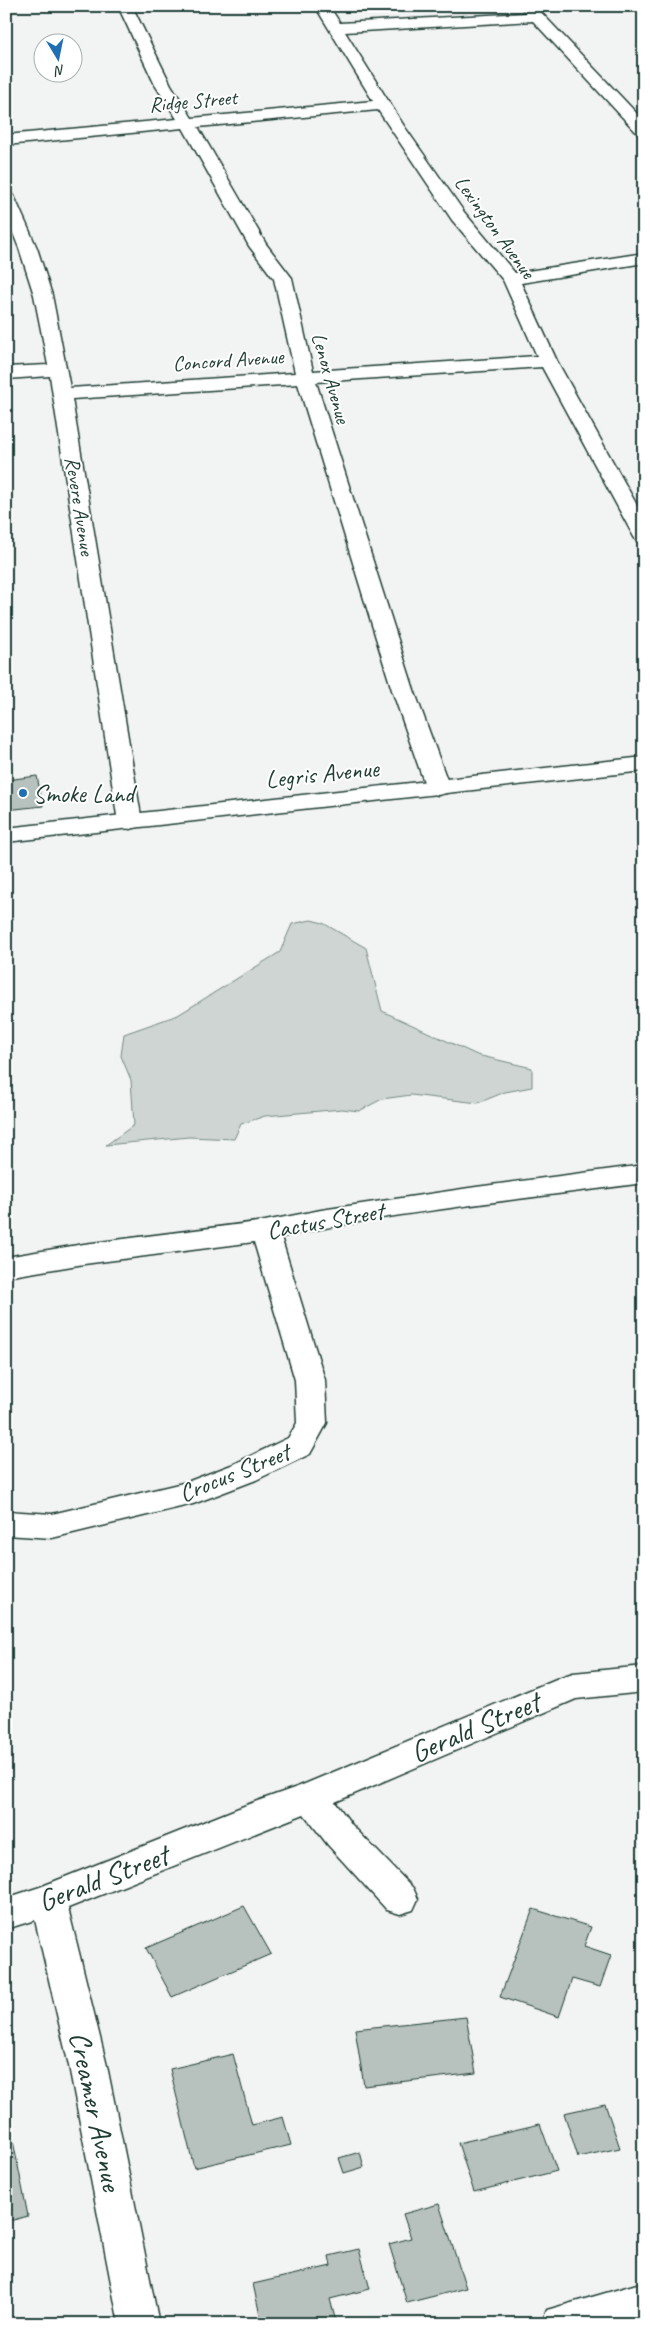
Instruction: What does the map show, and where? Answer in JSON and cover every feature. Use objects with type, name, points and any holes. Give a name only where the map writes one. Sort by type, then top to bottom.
[{"type":"street","name":"Lenox Avenue","points":[[125,6],[163,85],[187,122],[258,246],[282,278],[305,377],[403,690],[438,788]]},
{"type":"street","name":"Lexington Avenue","points":[[322,6],[383,105],[458,216],[511,279],[548,361],[644,537]]},
{"type":"street","points":[[335,28],[531,12],[644,131]]},
{"type":"street","name":"Ridge Street","points":[[6,140],[383,105]]},
{"type":"street","name":"Revere Avenue","points":[[6,196],[28,248],[42,295],[58,370],[130,822]]},
{"type":"street","points":[[511,279],[641,262]]},
{"type":"street","name":"Concord Avenue","points":[[62,394],[548,361]]},
{"type":"street","points":[[6,373],[58,370]]},
{"type":"street","name":"Legris Avenue","points":[[6,835],[644,764]]},
{"type":"street","name":"Cactus Street","points":[[6,1267],[84,1254],[265,1231],[330,1217],[644,1174]]},
{"type":"street","name":"Crocus Street","points":[[6,1523],[52,1526],[193,1492],[245,1472],[299,1446],[312,1423],[310,1380],[265,1231]]},
{"type":"street","name":"Gerald Street","points":[[6,1914],[48,1900],[261,1814],[311,1797],[574,1686],[644,1679]]},
{"type":"street","points":[[311,1797],[340,1835],[400,1899]]},
{"type":"street","name":"Creamer Avenue","points":[[48,1900],[88,2066],[139,2324]]},
{"type":"street","points":[[561,2324],[644,2301]]},
{"type":"shaded area","points":[[311,920],[323,923],[366,948],[382,1011],[477,1055],[532,1068],[532,1087],[505,1092],[478,1103],[411,1095],[382,1099],[359,1111],[342,1109],[265,1116],[241,1124],[234,1139],[189,1137],[106,1145],[134,1125],[131,1080],[121,1056],[124,1034],[178,1015],[280,952],[292,924]]},
{"type":"building","name":"Smoke Land","points":[[37,776],[43,806],[6,810],[6,780]]},
{"type":"building","points":[[244,1906],[271,1954],[172,1997],[146,1948]]},
{"type":"building","points":[[533,1909],[591,1927],[584,1946],[611,1955],[600,1987],[572,1979],[559,2017],[500,1997]]},
{"type":"building","points":[[466,2017],[476,2073],[364,2086],[355,2029]]},
{"type":"building","points":[[233,2054],[252,2125],[283,2117],[291,2145],[194,2168],[170,2069]]},
{"type":"building","points":[[605,2104],[620,2148],[578,2157],[564,2113]]},
{"type":"building","points":[[8,2116],[28,2216],[6,2222],[6,2117]]},
{"type":"building","points":[[540,2124],[557,2171],[474,2192],[458,2143]]},
{"type":"building","points":[[360,2152],[364,2167],[344,2173],[339,2158]]},
{"type":"building","points":[[439,2204],[466,2288],[407,2303],[389,2244],[411,2238],[403,2214]]},
{"type":"building","points":[[359,2249],[370,2289],[330,2299],[336,2322],[262,2324],[253,2284],[331,2266],[329,2256]]},
{"type":"place","name":"Smoke Land","points":[[23,793]]}]
